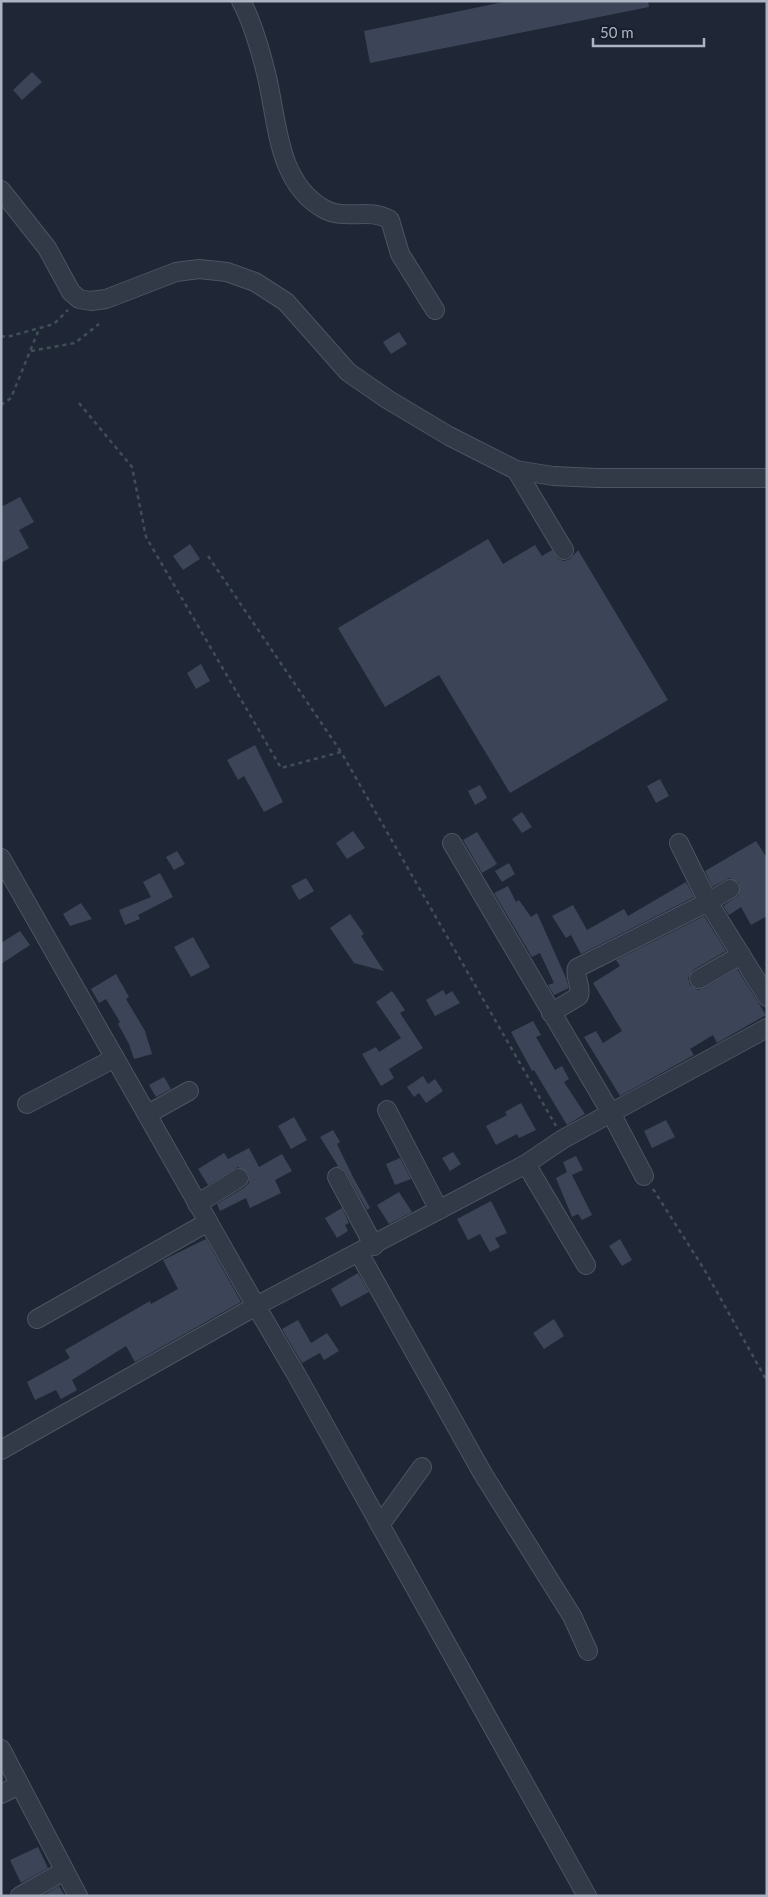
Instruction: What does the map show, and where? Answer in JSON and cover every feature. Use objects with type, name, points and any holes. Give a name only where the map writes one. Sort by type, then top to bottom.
[{"type":"street","points":[[241,1],[247,13],[266,73],[283,157],[300,188],[323,209],[334,213],[376,213],[390,220],[400,254],[435,310]]},
{"type":"street","points":[[1,190],[48,248],[71,292],[79,298],[91,301],[106,299],[176,272],[199,268],[227,272],[255,282],[286,302],[348,372],[449,436],[516,470],[553,476],[597,478],[767,478]]},
{"type":"street","points":[[516,470],[564,550]]},
{"type":"street","points":[[452,843],[611,1113],[644,1176]]},
{"type":"street","points":[[679,843],[708,902],[767,997]]},
{"type":"street","points":[[1,858],[148,1114],[197,1204],[296,1374],[587,1896]]},
{"type":"street","points":[[551,1013],[579,996],[577,968],[730,889]]},
{"type":"street","points":[[698,979],[741,955]]},
{"type":"street","points":[[1,1450],[256,1306],[367,1250],[526,1164],[563,1139],[767,1028]]},
{"type":"street","points":[[27,1104],[115,1058]]},
{"type":"street","points":[[148,1114],[189,1091]]},
{"type":"street","points":[[387,1110],[439,1210]]},
{"type":"street","points":[[526,1164],[586,1265]]},
{"type":"street","points":[[337,1177],[367,1250],[483,1474],[572,1616],[588,1651]]},
{"type":"street","points":[[197,1204],[238,1178]]},
{"type":"street","points":[[37,1319],[208,1222]]},
{"type":"street","points":[[380,1525],[422,1467]]},
{"type":"street","points":[[1,1749],[11,1776],[78,1896]]},
{"type":"street","points":[[1,1794],[11,1776]]},
{"type":"street","points":[[20,1896],[64,1871]]},
{"type":"path","points":[[1,336],[6,337],[54,324],[79,298]]},
{"type":"path","points":[[31,351],[75,343],[99,324]]},
{"type":"path","points":[[1,405],[11,398],[39,328]]},
{"type":"path","points":[[79,403],[132,467],[146,537],[281,768],[341,752]]},
{"type":"path","points":[[208,556],[341,752],[563,1139]]},
{"type":"path","points":[[644,1176],[704,1269],[767,1381]]},
{"type":"building","points":[[508,1],[648,1],[649,7],[370,63],[364,31]]},
{"type":"building","points":[[32,72],[42,82],[22,100],[13,90]]},
{"type":"building","points":[[399,332],[407,344],[391,354],[383,342]]},
{"type":"building","points":[[20,497],[34,522],[19,530],[29,548],[1,563],[1,507]]},
{"type":"building","points":[[488,539],[503,564],[535,545],[542,556],[552,550],[558,559],[564,561],[570,559],[578,550],[668,700],[510,793],[439,675],[385,707],[338,628]]},
{"type":"building","points":[[190,544],[200,559],[183,570],[173,556]]},
{"type":"building","points":[[201,664],[210,681],[196,689],[187,673]]},
{"type":"building","points":[[255,745],[283,802],[264,812],[244,776],[238,780],[227,760]]},
{"type":"building","points":[[660,779],[669,796],[656,803],[647,786]]},
{"type":"building","points":[[480,785],[487,798],[475,805],[468,791]]},
{"type":"building","points":[[522,812],[532,827],[522,833],[512,819]]},
{"type":"building","points":[[353,831],[365,848],[347,859],[336,843]]},
{"type":"building","points":[[477,832],[497,864],[482,873],[463,840]]},
{"type":"building","points":[[756,841],[767,858],[767,916],[751,925],[741,907],[729,915],[723,906],[739,895],[739,883],[729,878],[712,887],[705,871]]},
{"type":"building","points":[[177,851],[185,864],[174,870],[166,857]]},
{"type":"building","points":[[509,863],[515,874],[502,882],[495,871]]},
{"type":"building","points":[[160,873],[173,897],[138,915],[140,919],[125,925],[119,910],[151,897],[143,882]]},
{"type":"building","points":[[306,878],[314,891],[299,900],[291,886]]},
{"type":"building","points":[[686,882],[694,897],[581,954],[571,935],[566,938],[552,916],[573,905],[587,930],[624,909],[628,916]]},
{"type":"building","points":[[508,886],[516,902],[519,900],[531,917],[537,913],[569,988],[554,995],[548,985],[554,983],[540,953],[532,957],[494,893]]},
{"type":"building","points":[[81,903],[92,919],[70,926],[63,914]]},
{"type":"building","points":[[350,914],[364,934],[361,936],[384,971],[354,963],[330,928]]},
{"type":"building","points":[[704,916],[726,951],[693,970],[688,978],[690,985],[698,990],[704,988],[737,969],[766,1015],[717,1043],[713,1035],[690,1049],[694,1055],[620,1096],[584,1037],[596,1031],[603,1043],[622,1031],[593,983],[620,966],[616,960]]},
{"type":"building","points":[[20,931],[30,945],[1,964],[1,943]]},
{"type":"building","points":[[193,937],[210,967],[191,977],[174,947]]},
{"type":"building","points":[[116,974],[129,997],[126,999],[145,1031],[152,1054],[134,1059],[129,1044],[118,1024],[120,1022],[106,999],[99,1003],[91,989]]},
{"type":"building","points":[[443,990],[446,995],[452,991],[460,1003],[435,1016],[426,1000]]},
{"type":"building","points":[[392,991],[405,1010],[400,1013],[423,1048],[389,1069],[394,1078],[381,1086],[362,1054],[376,1047],[379,1052],[401,1038],[376,1002]]},
{"type":"building","points":[[533,1021],[541,1035],[536,1037],[555,1070],[562,1066],[569,1079],[564,1082],[585,1114],[567,1125],[534,1070],[532,1071],[511,1032]]},
{"type":"building","points":[[423,1076],[428,1084],[435,1079],[443,1091],[426,1103],[419,1093],[414,1097],[407,1087]]},
{"type":"building","points":[[164,1077],[171,1089],[156,1097],[149,1085]]},
{"type":"building","points":[[521,1103],[536,1130],[519,1138],[517,1134],[496,1145],[486,1126],[507,1115],[505,1112]]},
{"type":"building","points":[[294,1117],[307,1140],[291,1149],[278,1126]]},
{"type":"building","points":[[666,1120],[675,1137],[652,1148],[644,1131]]},
{"type":"building","points":[[333,1130],[340,1142],[337,1144],[370,1208],[367,1210],[346,1172],[342,1168],[335,1167],[338,1166],[320,1137]]},
{"type":"building","points":[[249,1148],[259,1167],[282,1154],[292,1171],[275,1180],[281,1193],[250,1208],[246,1198],[220,1211],[217,1204],[249,1183],[248,1173],[238,1167],[208,1185],[198,1169],[224,1153],[228,1159]]},
{"type":"building","points":[[453,1152],[461,1164],[450,1171],[442,1158]]},
{"type":"building","points":[[576,1156],[583,1170],[572,1175],[592,1215],[582,1220],[578,1214],[572,1217],[556,1178],[567,1172],[563,1162]]},
{"type":"building","points":[[400,1158],[411,1179],[395,1185],[386,1164]]},
{"type":"building","points":[[399,1192],[412,1212],[389,1224],[377,1205]]},
{"type":"building","points":[[491,1201],[507,1233],[495,1238],[500,1247],[490,1252],[480,1234],[468,1240],[457,1219]]},
{"type":"building","points":[[342,1208],[349,1223],[345,1225],[348,1231],[337,1238],[325,1218]]},
{"type":"building","points":[[206,1239],[241,1302],[135,1362],[126,1346],[72,1380],[77,1390],[61,1399],[56,1390],[35,1400],[27,1382],[70,1358],[65,1350],[150,1301],[151,1304],[178,1289],[163,1260]]},
{"type":"building","points":[[620,1239],[632,1260],[622,1266],[609,1246]]},
{"type":"building","points":[[358,1273],[369,1292],[341,1307],[331,1289]]},
{"type":"building","points":[[554,1319],[564,1336],[544,1349],[533,1333]]},
{"type":"building","points":[[298,1320],[311,1343],[327,1333],[339,1351],[324,1360],[320,1353],[302,1363],[282,1329]]},
{"type":"building","points":[[38,1847],[48,1868],[21,1883],[10,1860]]},
{"type":"building","points":[[59,1886],[65,1896],[42,1896]]}]
